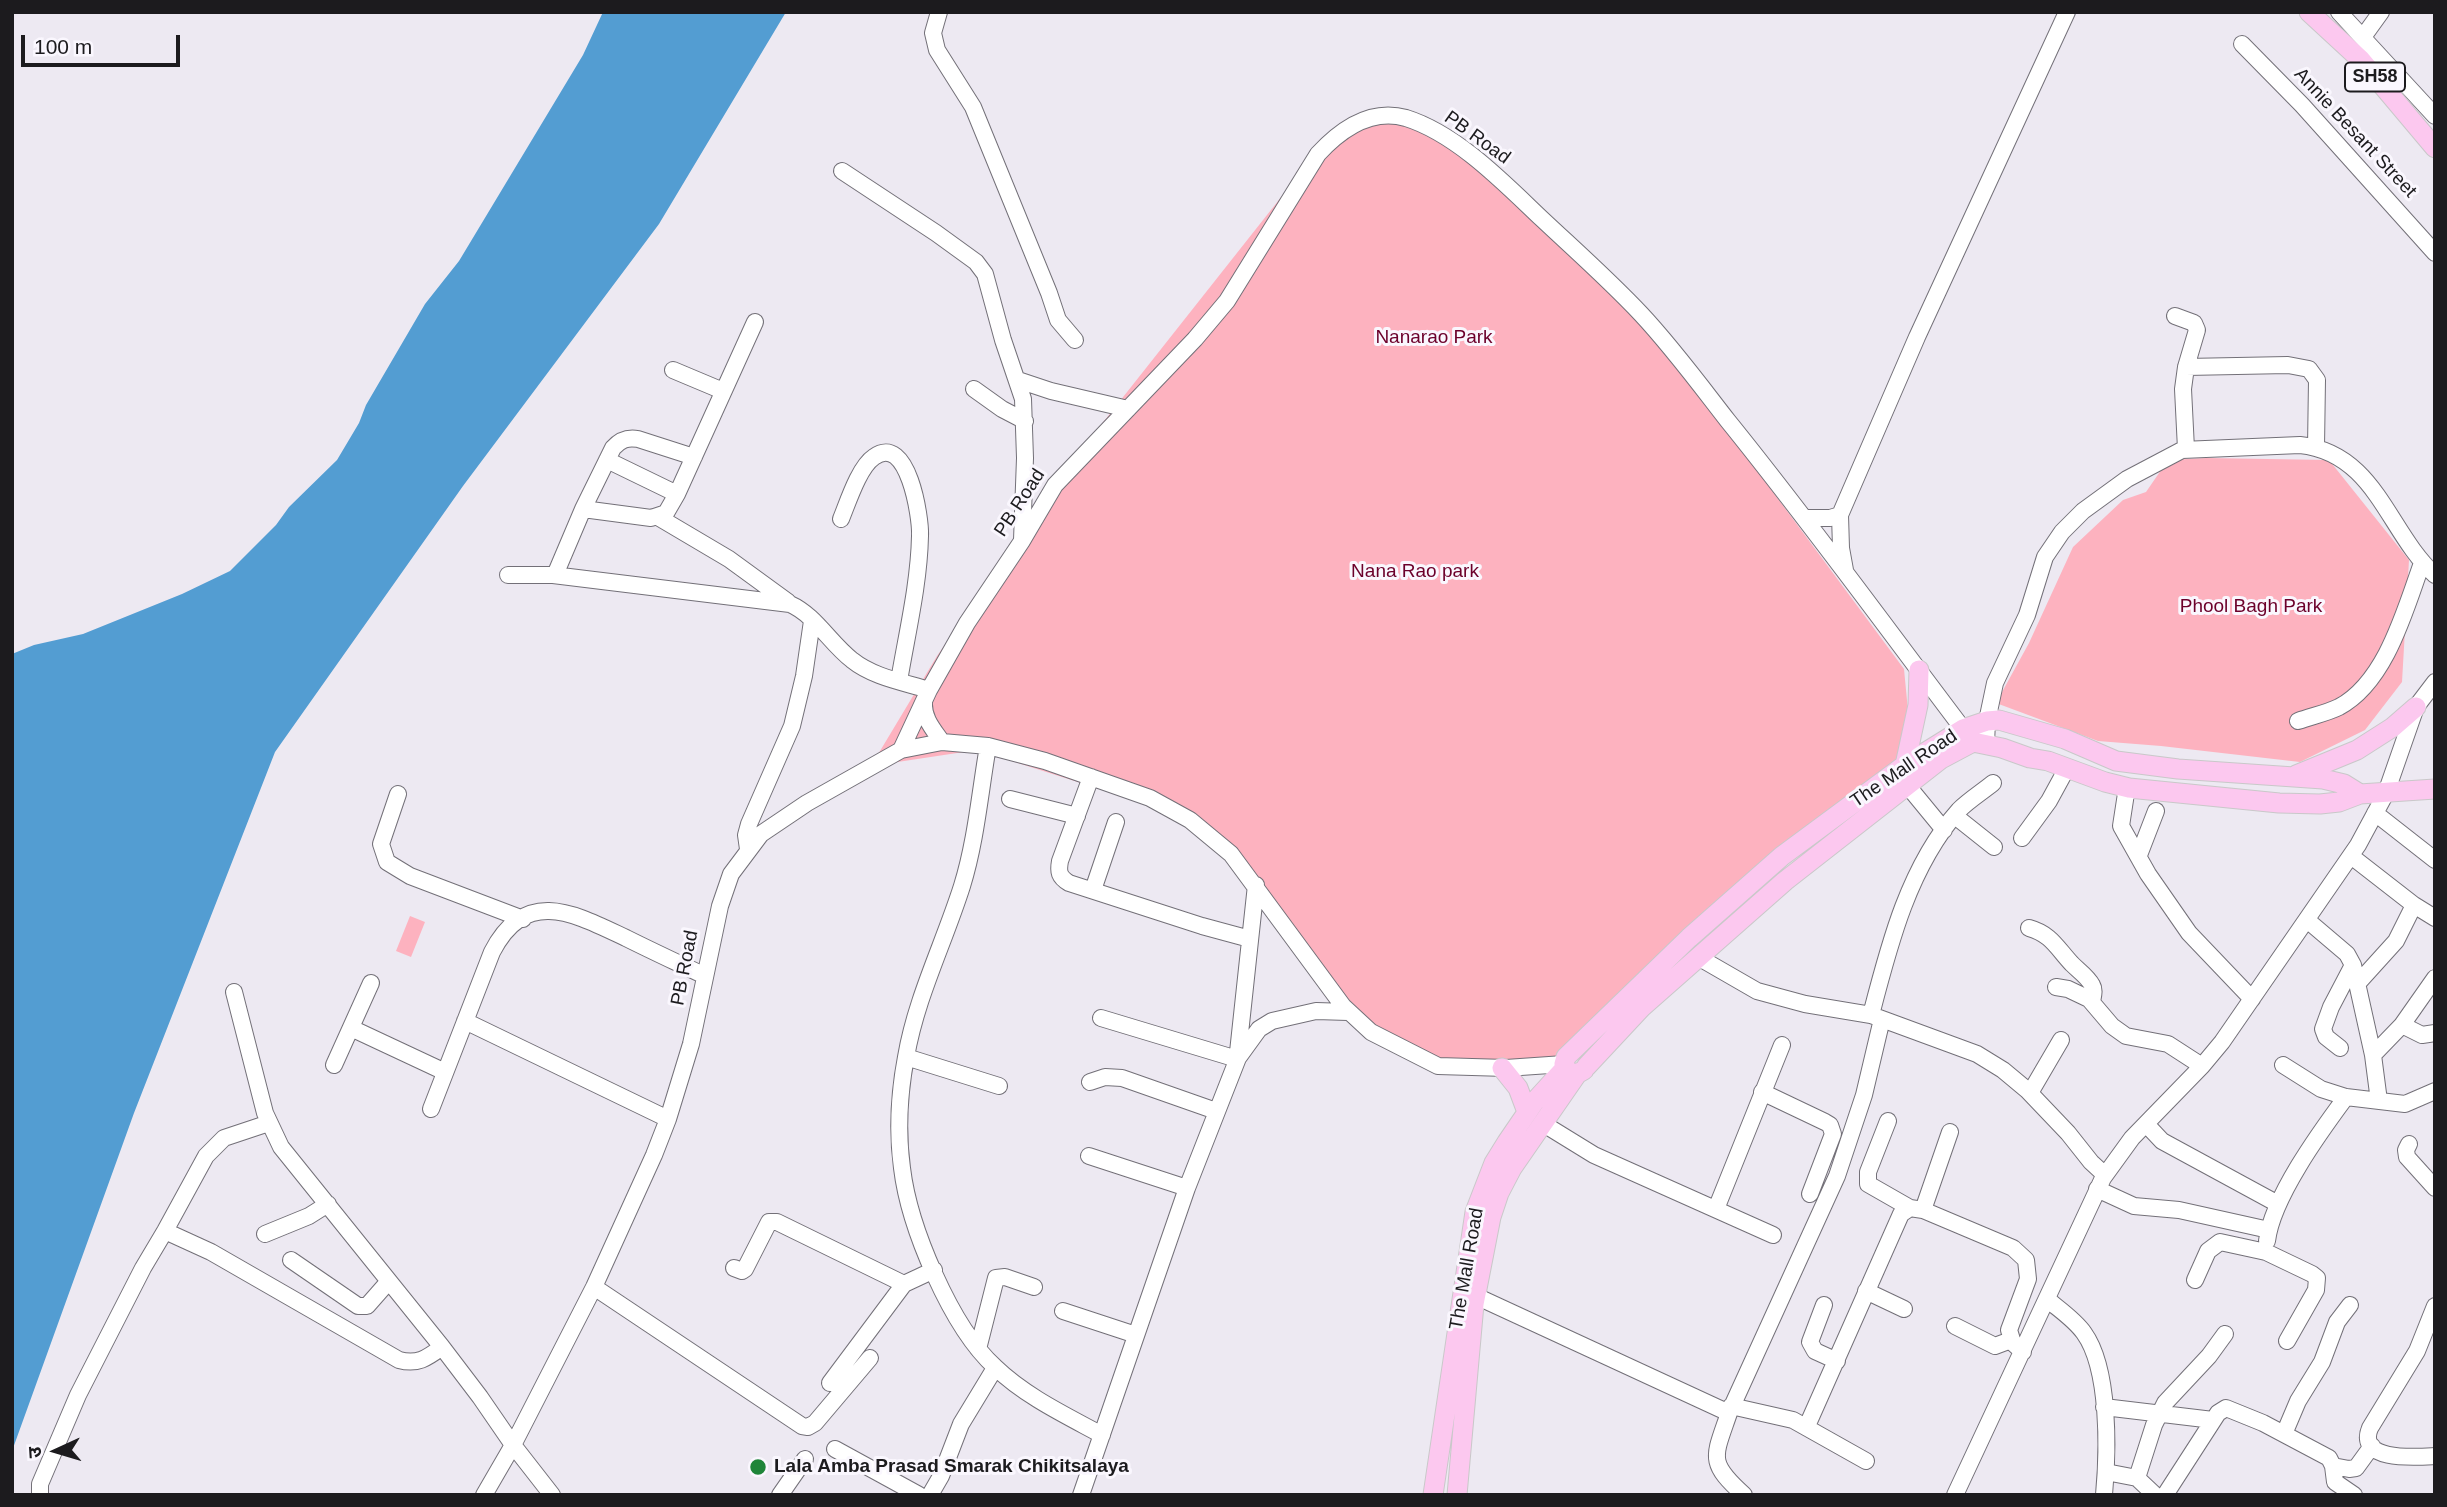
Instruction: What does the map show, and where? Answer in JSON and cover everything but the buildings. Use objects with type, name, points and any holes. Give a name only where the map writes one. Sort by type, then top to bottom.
[{"type":"main road","name":"SH58","points":[[2309,12],[2361,60],[2435,148]]},
{"type":"main road","points":[[1905,765],[1918,705],[1919,670]]},
{"type":"main road","points":[[2295,775],[2357,750],[2393,727],[2416,707]]},
{"type":"main road","name":"The Mall Road","points":[[1572,1065],[1785,881],[1941,759],[1974,738],[1987,721],[2017,724],[2065,739],[2116,761],[2191,770],[2295,775],[2344,784],[2360,794]]},
{"type":"main road","name":"The Mall Road","points":[[1457,1495],[1475,1212],[1507,1142],[1535,1117],[1572,1065],[1689,938],[1782,856],[1905,765],[1974,738],[2127,787],[2278,803],[2339,802],[2360,794],[2435,789]]},
{"type":"main road","points":[[1502,1068],[1535,1117]]},
{"type":"main road","name":"The Mall Road","points":[[1433,1495],[1469,1293]]},
{"type":"street","points":[[939,12],[933,33],[937,50],[973,107],[1058,320],[1075,340]]},
{"type":"street","points":[[1846,573],[1841,548],[1840,515],[1917,337],[2067,12]]},
{"type":"street","points":[[2339,12],[2435,117]]},
{"type":"street","points":[[2363,37],[2381,12]]},
{"type":"street","name":"Annie Besant Street","points":[[2242,44],[2312,115],[2435,253]]},
{"type":"street","name":"PB Road","points":[[484,1495],[513,1445],[593,1287],[654,1155],[691,1044],[720,906],[731,874],[761,834],[807,803],[901,750],[967,623],[1055,485],[1195,339],[1227,301],[1318,153],[1349,125],[1389,116],[1405,118],[1452,142],[1476,159],[1583,254],[1643,316],[1804,517],[1919,670],[1974,738]]},
{"type":"street","points":[[842,171],[969,257],[989,282],[1003,340],[1023,399],[1025,421],[1021,541]]},
{"type":"street","points":[[2175,316],[2194,323],[2197,330],[2186,367],[2183,389],[2186,449]]},
{"type":"street","points":[[583,509],[651,518],[666,513],[755,322]]},
{"type":"street","points":[[2186,367],[2288,365],[2309,369],[2316,375],[2317,382],[2316,447]]},
{"type":"street","points":[[673,370],[723,391]]},
{"type":"street","points":[[1018,380],[1051,391],[1128,409]]},
{"type":"street","points":[[974,389],[1025,421]]},
{"type":"street","points":[[555,575],[583,509],[618,443],[631,438],[694,457]]},
{"type":"street","points":[[1987,721],[1995,682],[2020,634],[2039,572],[2054,543],[2083,511],[2112,489],[2169,455],[2186,449],[2300,445],[2330,452],[2346,463],[2378,495],[2422,564],[2435,575]]},
{"type":"street","points":[[841,519],[867,463],[875,455],[883,453],[896,457],[914,490],[920,533],[919,558],[899,681]]},
{"type":"street","points":[[607,460],[677,494]]},
{"type":"street","points":[[1804,517],[1830,518],[1840,515]]},
{"type":"street","points":[[658,517],[729,559],[804,612],[854,662],[927,696],[923,708],[929,725],[942,742]]},
{"type":"street","points":[[2298,721],[2338,708],[2371,679],[2399,626],[2422,564]]},
{"type":"street","points":[[508,575],[555,575],[790,604]]},
{"type":"street","points":[[748,849],[746,835],[749,824],[780,755],[799,701],[811,621]]},
{"type":"street","points":[[1955,1495],[2101,1182],[2132,1138],[2202,1066],[2351,856],[2386,793],[2416,707],[2435,682]]},
{"type":"street","points":[[901,750],[942,742],[988,746],[1045,761],[1150,798],[1185,817],[1222,845],[1256,885],[1348,1012],[1371,1032],[1430,1064],[1447,1068],[1572,1065]]},
{"type":"street","points":[[988,746],[962,885],[912,1028],[906,1057],[900,1096],[902,1171],[915,1220],[934,1270],[951,1308],[978,1349],[995,1368],[1027,1392],[1102,1435]]},
{"type":"street","points":[[2022,838],[2049,800],[2067,768]]},
{"type":"street","points":[[1091,777],[1060,861],[1059,874],[1069,883],[1250,939]]},
{"type":"street","points":[[1744,1495],[1722,1474],[1716,1450],[1730,1410],[1837,1176],[1864,1095],[1877,1017],[1910,889],[1944,830],[1955,816],[1993,783]]},
{"type":"street","points":[[1907,785],[1944,830]]},
{"type":"street","points":[[2127,787],[2122,825],[2162,896],[2189,933],[2252,999]]},
{"type":"street","points":[[398,794],[381,844],[387,862],[410,876],[523,919]]},
{"type":"street","points":[[1010,800],[1077,816]]},
{"type":"street","points":[[2139,855],[2156,811]]},
{"type":"street","points":[[2375,813],[2435,860]]},
{"type":"street","points":[[1955,816],[1994,847]]},
{"type":"street","points":[[1093,890],[1116,822]]},
{"type":"street","points":[[2351,856],[2435,918]]},
{"type":"street","points":[[1238,1059],[1256,885]]},
{"type":"street","points":[[2358,983],[2396,942],[2414,905]]},
{"type":"street","points":[[431,1109],[501,934],[508,926],[548,911],[575,914],[705,976]]},
{"type":"street","points":[[2307,920],[2347,954],[2353,965],[2373,1055],[2379,1101]]},
{"type":"street","points":[[2029,928],[2042,932],[2056,942],[2070,962],[2091,983],[2094,992],[2092,1002]]},
{"type":"street","points":[[1698,957],[1757,991],[1805,1004],[1877,1017],[1977,1054],[2003,1070],[2031,1093],[2091,1162],[2101,1182],[2134,1206],[2190,1212],[2269,1230]]},
{"type":"street","points":[[2340,1048],[2326,1037],[2322,1028],[2353,965]]},
{"type":"street","points":[[2373,1055],[2402,1025],[2435,978]]},
{"type":"street","points":[[334,1065],[371,983]]},
{"type":"street","points":[[2056,986],[2068,989],[2092,1002],[2119,1032],[2126,1036],[2168,1044],[2202,1066]]},
{"type":"street","points":[[234,992],[269,1123],[293,1164],[442,1347],[552,1495]]},
{"type":"street","points":[[1081,1495],[1187,1188],[1238,1059],[1259,1029],[1272,1021],[1316,1012],[1348,1012]]},
{"type":"street","points":[[1101,1018],[1238,1059]]},
{"type":"street","points":[[465,1021],[668,1119]]},
{"type":"street","points":[[2402,1025],[2422,1035],[2435,1033]]},
{"type":"street","points":[[351,1028],[445,1072]]},
{"type":"street","points":[[2031,1093],[2061,1040]]},
{"type":"street","points":[[1716,1209],[1782,1045]]},
{"type":"street","points":[[906,1057],[999,1086]]},
{"type":"street","points":[[2283,1065],[2321,1089],[2346,1097],[2405,1104],[2435,1091]]},
{"type":"street","points":[[1090,1082],[1105,1077],[1122,1078],[1216,1111]]},
{"type":"street","points":[[1762,1092],[1825,1122],[1832,1130],[1833,1134],[1810,1195]]},
{"type":"street","points":[[2266,1252],[2271,1218],[2278,1204],[2320,1132],[2346,1097]]},
{"type":"street","points":[[1535,1117],[1594,1155],[1773,1235]]},
{"type":"street","points":[[1888,1121],[1868,1172],[1868,1184],[1917,1209],[2012,1248],[2026,1260],[2028,1279],[2009,1331],[2011,1340],[2023,1352]]},
{"type":"street","points":[[40,1495],[40,1484],[78,1395],[143,1268],[200,1167],[214,1146],[230,1136],[269,1123]]},
{"type":"street","points":[[2146,1124],[2162,1141],[2278,1204]]},
{"type":"street","points":[[1807,1426],[1901,1214],[1917,1209],[1950,1132]]},
{"type":"street","points":[[2409,1144],[2407,1157],[2435,1188]]},
{"type":"street","points":[[1089,1156],[1187,1188]]},
{"type":"street","points":[[265,1234],[309,1216],[328,1204]]},
{"type":"street","points":[[734,1268],[738,1271],[745,1269],[764,1228],[769,1222],[777,1222],[904,1284]]},
{"type":"street","points":[[165,1231],[211,1252],[399,1360],[416,1363],[442,1347]]},
{"type":"street","points":[[2195,1280],[2208,1251],[2214,1244],[2227,1242],[2266,1252],[2312,1274],[2316,1278],[2316,1290],[2287,1341]]},
{"type":"street","points":[[290,1260],[358,1306],[367,1306],[389,1281]]},
{"type":"street","points":[[830,1383],[904,1284],[934,1270]]},
{"type":"street","points":[[978,1349],[996,1278],[1006,1277],[1034,1287]]},
{"type":"street","points":[[593,1287],[802,1426],[808,1427],[814,1423],[870,1358]]},
{"type":"street","points":[[1866,1291],[1904,1308]]},
{"type":"street","points":[[1469,1293],[1730,1410],[1782,1417],[1807,1426],[1866,1461]]},
{"type":"street","points":[[2048,1300],[2077,1325],[2089,1341],[2095,1358],[2104,1407],[2104,1495]]},
{"type":"street","points":[[1824,1305],[1810,1342],[1815,1350],[1837,1361]]},
{"type":"street","points":[[2284,1434],[2298,1402],[2322,1362],[2337,1322],[2350,1306]]},
{"type":"street","points":[[2435,1306],[2417,1351],[2370,1428],[2367,1439],[2372,1446],[2389,1456],[2435,1456]]},
{"type":"street","points":[[1063,1311],[1136,1335]]},
{"type":"street","points":[[1955,1326],[1995,1346],[2011,1340]]},
{"type":"street","points":[[2137,1478],[2165,1403],[2209,1356],[2225,1334]]},
{"type":"street","points":[[930,1495],[941,1476],[961,1424],[995,1368]]},
{"type":"street","points":[[2104,1407],[2213,1420]]},
{"type":"street","points":[[2165,1495],[2222,1409],[2234,1409],[2329,1458],[2335,1482],[2350,1494]]},
{"type":"street","points":[[2333,1466],[2356,1468],[2372,1446]]},
{"type":"street","points":[[835,1449],[919,1495]]},
{"type":"street","points":[[780,1495],[805,1459]]},
{"type":"street","points":[[2106,1472],[2137,1478],[2155,1495]]},
{"type":"green space","name":"Nana Rao park","points":[[1399,112],[1502,177],[1639,311],[1904,669],[1909,721],[1898,761],[1563,1058],[1501,1067],[1425,1060],[1367,1028],[1256,884],[1169,811],[977,750],[871,766],[937,656],[1082,449],[1331,134]]},
{"type":"green space","name":"Phool Bagh Park","points":[[2168,460],[2329,460],[2409,560],[2402,682],[2365,730],[2300,762],[2098,741],[1996,703],[2029,643],[2073,547],[2123,500],[2146,492]]},
{"type":"green space","points":[[410,916],[425,922],[411,957],[396,951]]},
{"type":"water","points":[[603,12],[786,12],[659,224],[463,486],[275,752],[134,1113],[12,1451],[12,654],[34,645],[83,634],[182,594],[230,571],[337,460],[425,304],[459,261],[583,55]]},
{"type":"place","name":"Lala Amba Prasad Smarak Chikitsalaya","points":[[758,1467]]},
{"type":"park label","name":"Nanarao Park","points":[[1434,338]]}]
